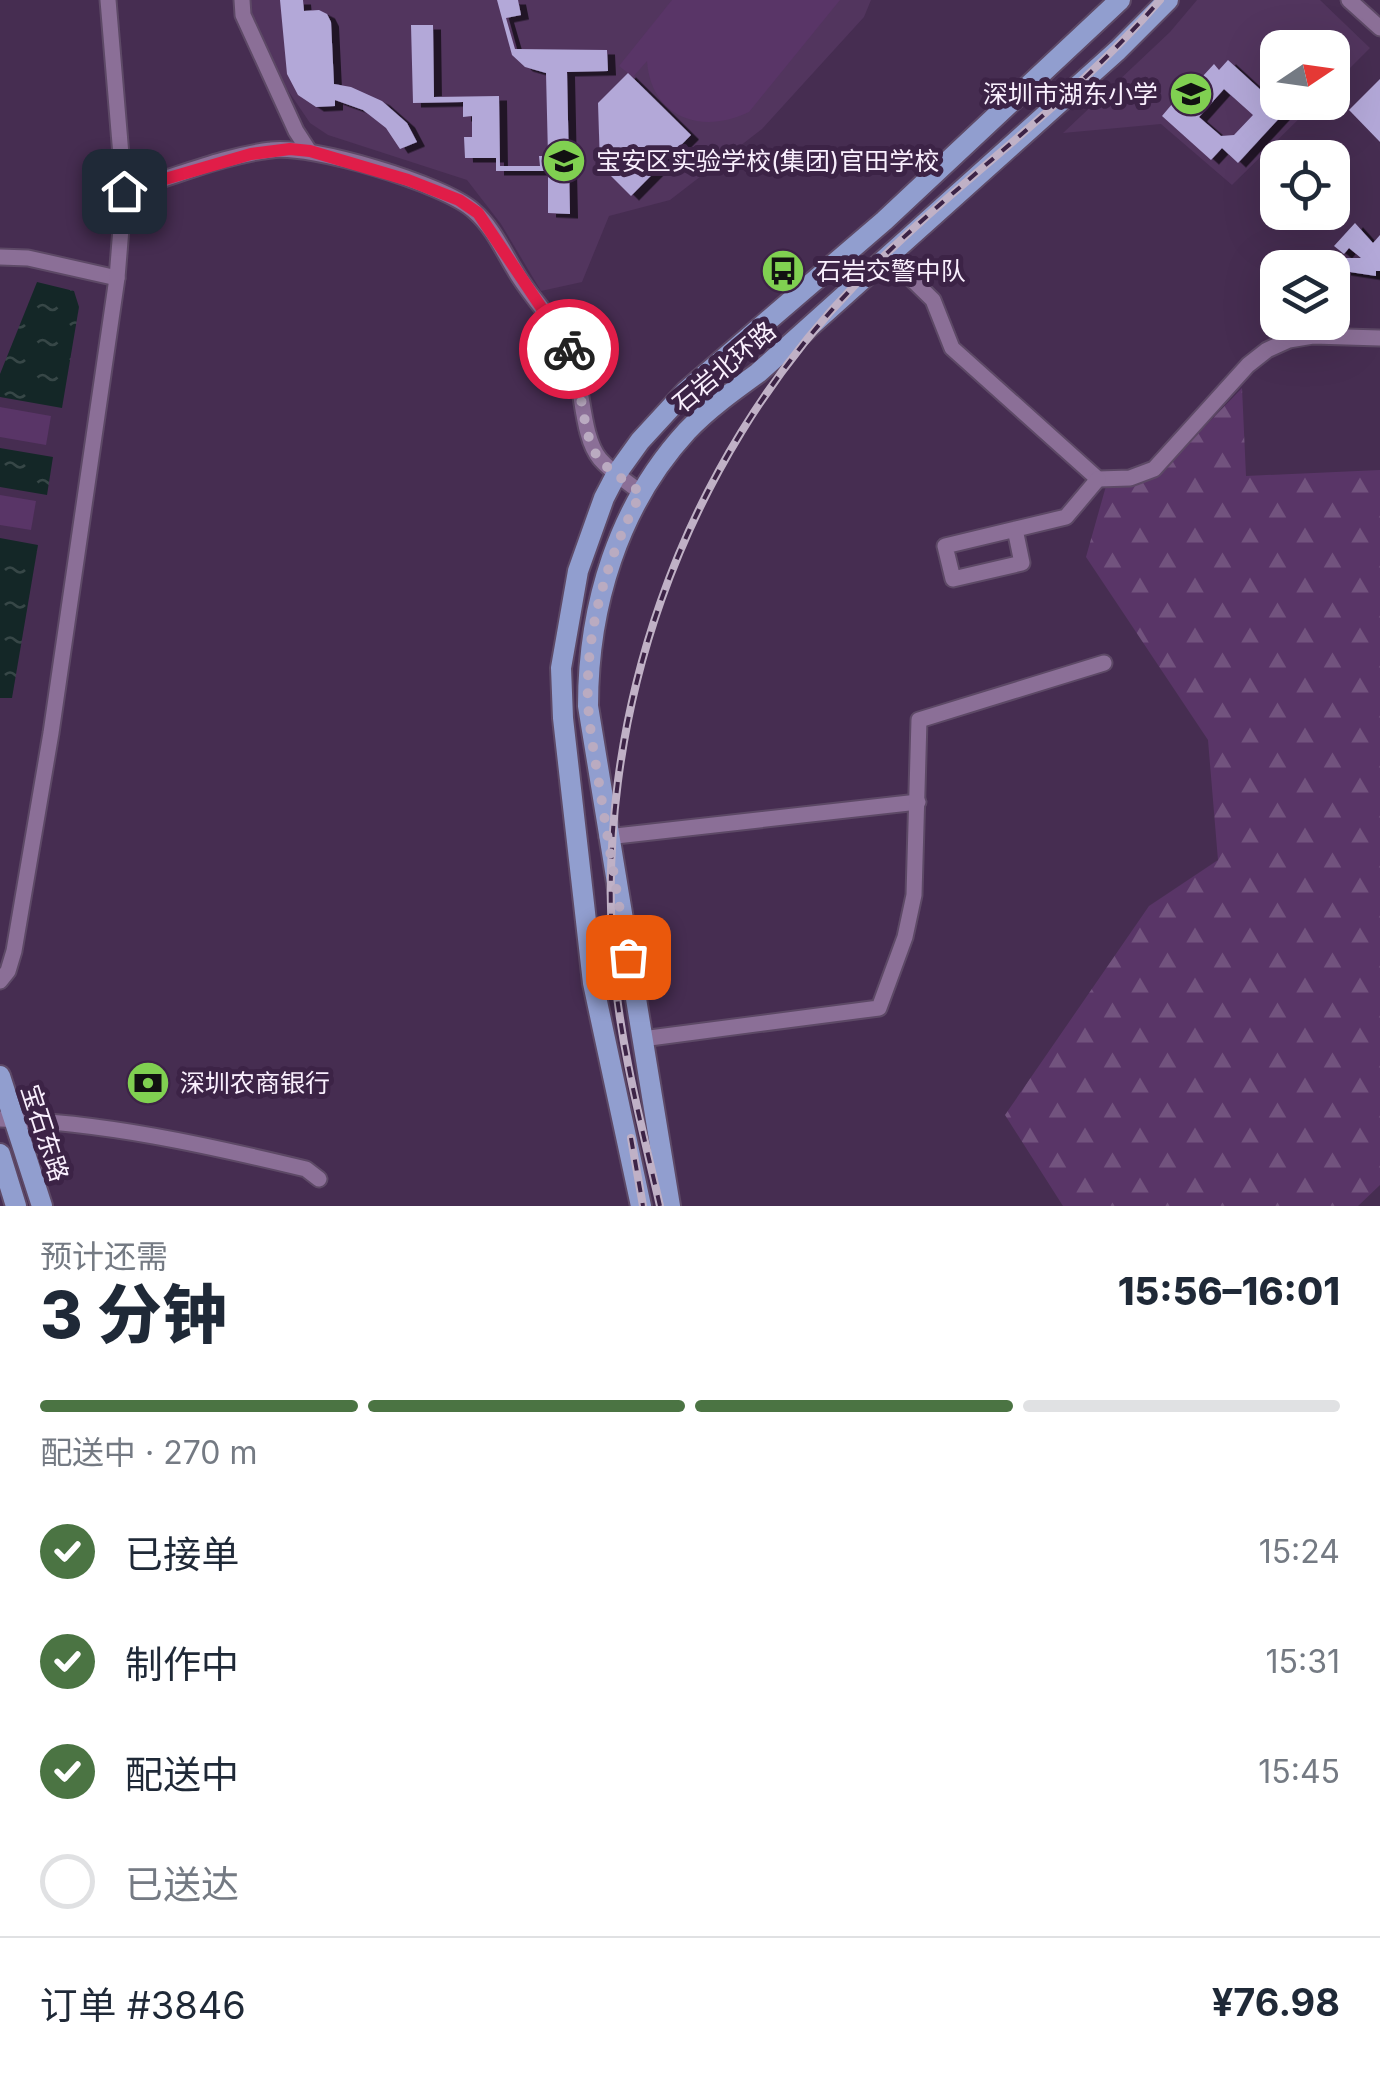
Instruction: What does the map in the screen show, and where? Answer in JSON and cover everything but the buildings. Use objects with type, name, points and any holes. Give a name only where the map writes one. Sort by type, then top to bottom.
[{"type":"main road","name":"石岩北环路","points":[[641,1206],[594,983],[562,685],[570,604],[592,529],[616,473],[662,415],[884,221],[1120,0]]},
{"type":"main road","name":"石岩北环路","points":[[670,1206],[588,706],[591,644],[618,537],[665,456],[688,430],[758,373],[1118,50],[1168,0]]},
{"type":"main road","name":"宝石东路","points":[[0,1076],[5,1122],[42,1206]]},
{"type":"main road","name":"宝石东路","points":[[0,1154],[14,1206]]},
{"type":"main road","points":[[0,1194],[14,1206]]},
{"type":"street","points":[[0,981],[8,971],[14,951],[48,751],[117,278],[124,191],[108,0]]},
{"type":"street","points":[[242,0],[243,15],[296,132],[310,151]]},
{"type":"street","points":[[1349,0],[1380,28]]},
{"type":"street","points":[[124,191],[274,149],[310,151],[408,180],[459,200],[478,213],[567,344],[582,386],[589,436],[598,457],[641,493]]},
{"type":"street","points":[[888,256],[933,300],[952,348],[1098,479],[1130,478],[1154,469],[1248,365],[1268,350],[1290,340],[1313,336],[1380,338]]},
{"type":"street","points":[[0,257],[28,258],[117,278]]},
{"type":"street","points":[[1014,529],[1022,562],[952,579],[944,546],[1014,529],[1066,517],[1098,479]]},
{"type":"street","points":[[642,1039],[879,1008],[905,938],[914,895],[919,720],[1104,664]]},
{"type":"street","points":[[607,837],[918,802]]},
{"type":"street","points":[[5,1122],[80,1126],[196,1144],[306,1168],[319,1178]]},
{"type":"shaded area","name":"宝安区实验学校(集团)官田学校","points":[[250,0],[871,0],[864,17],[762,129],[670,200],[609,216],[582,282],[541,291],[501,224],[467,180],[328,135],[310,123],[285,86],[251,14]]},
{"type":"shaded area","name":"深圳市湖东小学","points":[[1197,0],[1320,0],[1370,48],[1350,68],[1350,30],[1260,30],[1260,120],[1298,120],[1278,140],[1260,140],[1260,157],[1232,185],[1161,124],[1063,133],[1170,32]]},
{"type":"green space","points":[[672,0],[840,0],[749,112],[714,122],[697,121],[669,108],[658,96],[647,61],[633,77],[619,66]]},
{"type":"green space","points":[[1242,388],[1246,476],[1380,470],[1380,1185],[1358,1206],[1063,1206],[1005,1115],[1149,906],[1218,860],[1208,740],[1086,557],[1106,486],[1131,485],[1158,475]]},
{"type":"green space","points":[[0,407],[51,416],[46,445],[0,437]]},
{"type":"green space","points":[[0,495],[36,501],[31,530],[0,525]]},
{"type":"water","points":[[37,282],[74,291],[79,307],[62,408],[0,397],[0,374]]},
{"type":"water","points":[[0,448],[53,457],[47,495],[0,487]]},
{"type":"water","points":[[0,538],[38,545],[12,698],[0,698]]},
{"type":"railway","points":[[660,1206],[622,1029],[614,969],[611,875],[618,782],[635,690],[661,600],[697,514],[741,432],[794,355],[893,247],[1088,75],[1160,0]]},
{"type":"railway","points":[[631,1138],[643,1206]]},
{"type":"way so far","points":[[569,349],[582,386],[589,436],[598,457],[641,493],[618,537],[606,574],[596,611],[588,676],[591,733],[628,957]]},
{"type":"place","name":"深圳市湖东小学","points":[[1191,94]]},
{"type":"place","name":"宝安区实验学校(集团)官田学校","points":[[564,161]]},
{"type":"place","name":"石岩交警中队","points":[[783,271]]},
{"type":"place","name":"深圳农商银行","points":[[148,1083]]},
{"type":"route","points":[[124,191],[274,149],[310,151],[408,180],[459,200],[478,213],[569,349]]}]
